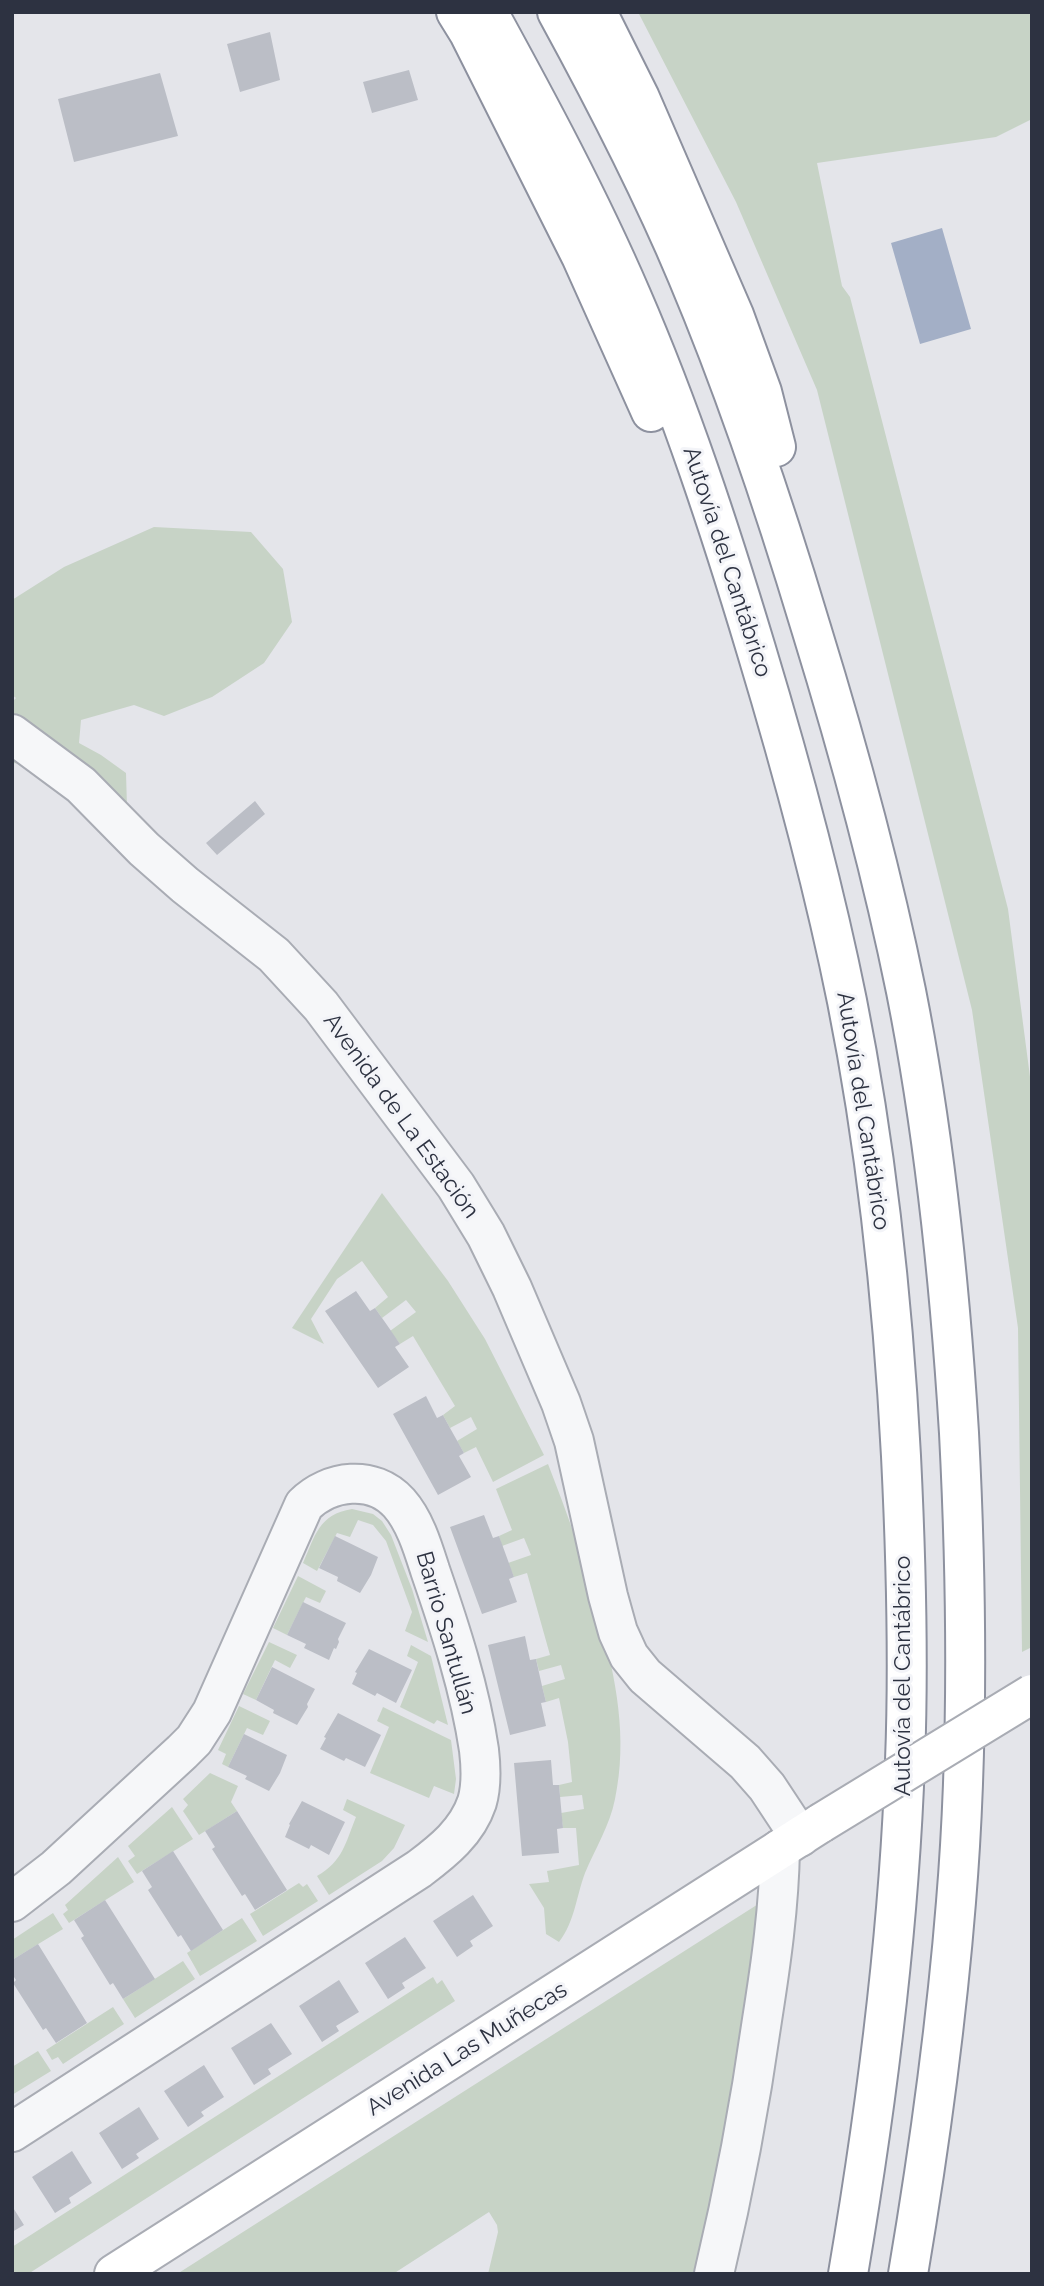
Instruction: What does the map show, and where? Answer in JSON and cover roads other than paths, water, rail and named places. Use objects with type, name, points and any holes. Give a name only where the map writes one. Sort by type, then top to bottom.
[{"type":"main road","points":[[557,12],[624,102]]},
{"type":"main road","points":[[597,12],[624,102],[676,250],[722,360],[773,500],[846,742],[879,868],[906,993],[929,1126],[956,1379],[966,1637],[964,1760],[957,1899],[944,2029],[928,2157],[908,2274]]},
{"type":"main road","points":[[471,19],[581,256],[756,648]]},
{"type":"main road","name":"Autovía del Cantábrico","points":[[471,19],[553,132],[626,285],[667,382],[717,519],[789,758],[821,881],[848,1004],[871,1135],[897,1383],[904,1511],[906,1758],[898,1895],[885,2022],[869,2148],[848,2274]]},
{"type":"main road","name":"Avenida Las Muñecas","points":[[114,2274],[800,1837],[1032,1694]]},
{"type":"street","name":"Avenida de La Estación","points":[[12,734],[81,785],[144,849],[274,955],[321,1006],[456,1185],[486,1235],[512,1288],[561,1403],[574,1441],[608,1596],[618,1632],[629,1656],[645,1676],[745,1762],[767,1787],[800,1837]]},
{"type":"street","name":"Barrio Santullán","points":[[12,1902],[56,1868],[194,1740],[212,1712],[304,1505],[323,1490],[350,1483],[382,1490],[398,1501],[410,1517],[433,1578],[459,1662],[479,1750],[481,1780],[477,1801],[467,1823],[445,1849],[419,1869],[12,2132]]},
{"type":"street","points":[[714,2274],[748,2115],[776,1926],[800,1837]]},
{"type":"water","points":[[942,228],[971,329],[920,344],[891,243]]}]
